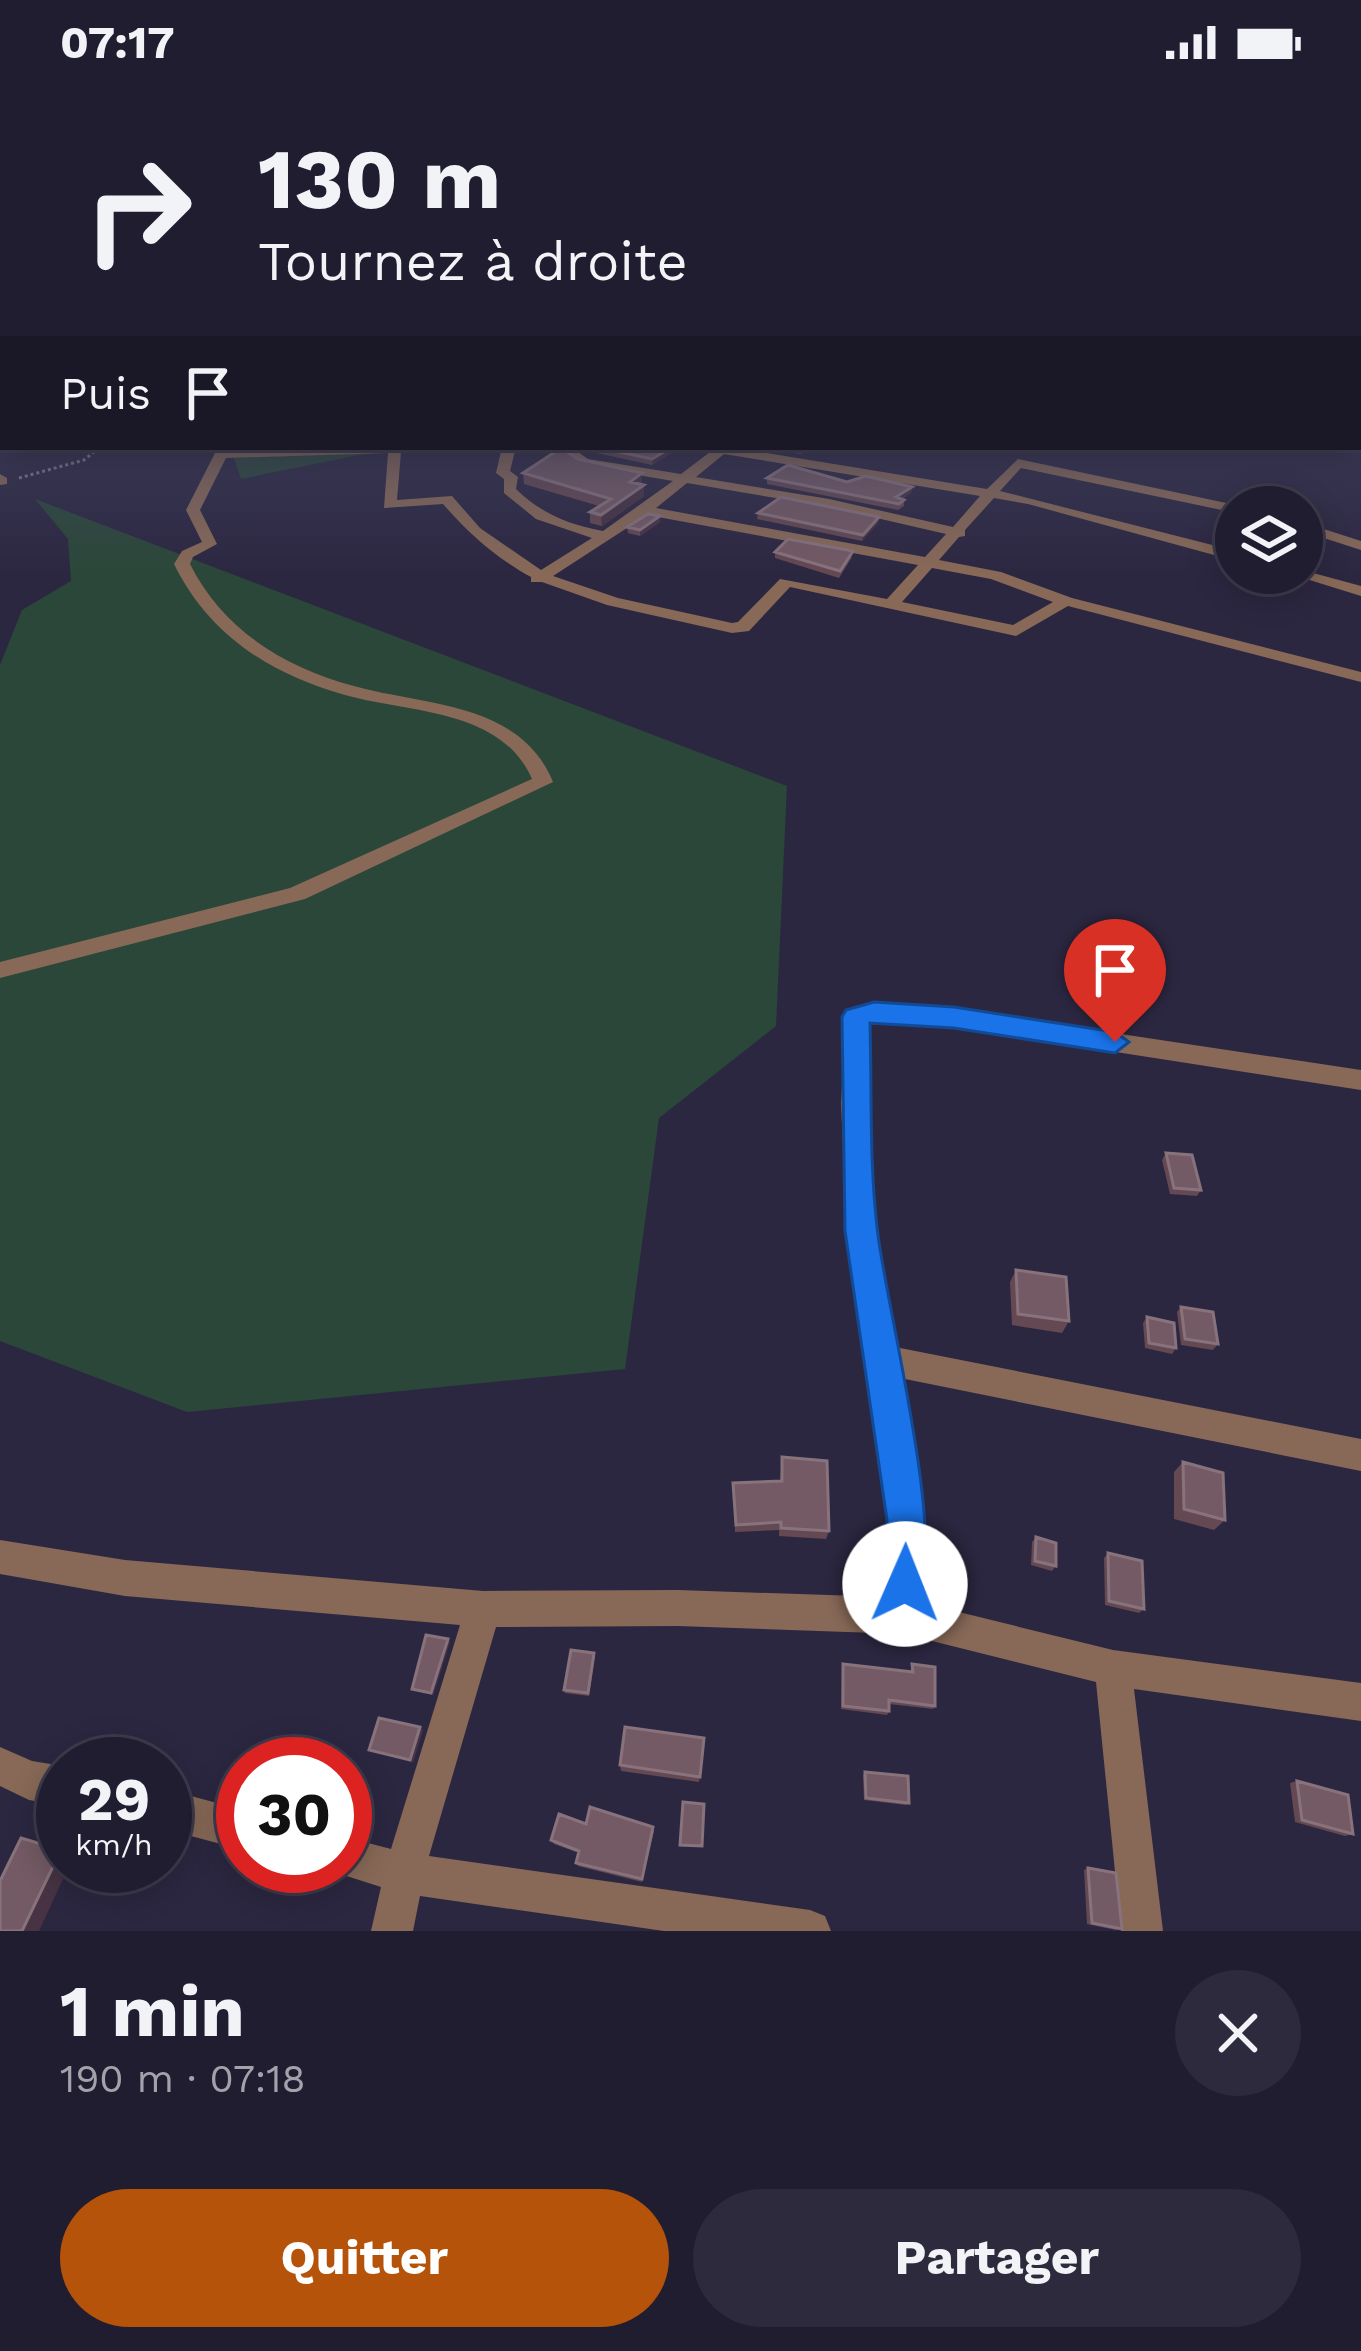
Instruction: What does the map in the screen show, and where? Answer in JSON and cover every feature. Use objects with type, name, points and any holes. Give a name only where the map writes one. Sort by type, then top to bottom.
[{"type":"street","points":[[0,970],[297,894],[543,782],[521,749],[477,716],[418,700],[360,694],[262,656],[236,635],[188,578],[183,559],[211,540],[193,510],[220,454],[360,450]]},
{"type":"street","points":[[395,450],[387,504],[447,500],[479,535],[537,579],[737,628],[786,582],[1016,631],[1066,601]]},
{"type":"street","points":[[507,450],[503,473],[511,477],[509,490],[519,501],[538,516],[604,536]]},
{"type":"street","points":[[566,450],[584,462],[830,503],[960,533]]},
{"type":"street","points":[[537,579],[644,510],[711,450]]},
{"type":"street","points":[[725,450],[994,494],[1215,551]]},
{"type":"street","points":[[892,603],[960,533],[1014,465],[1024,463],[1215,504]]},
{"type":"street","points":[[644,510],[932,561],[1066,601],[1361,677]]},
{"type":"street","points":[[1323,533],[1361,546]]},
{"type":"street","points":[[1323,581],[1361,591]]},
{"type":"street","points":[[904,1616],[906,1520],[861,1231],[854,1103],[858,1014],[1001,1024],[1361,1080]]},
{"type":"street","points":[[878,1359],[1361,1455]]},
{"type":"street","points":[[0,1557],[125,1578],[483,1609],[678,1608],[904,1616],[1113,1668],[1361,1702]]},
{"type":"street","points":[[392,1931],[404,1873],[483,1609]]},
{"type":"street","points":[[1113,1668],[1142,1931]]},
{"type":"street","points":[[0,1766],[36,1781]]},
{"type":"street","points":[[372,1864],[404,1873],[810,1931]]},
{"type":"path","points":[[1,480],[50,473],[96,450]]},
{"type":"green space","points":[[231,450],[408,450],[359,455],[241,479]]},
{"type":"green space","points":[[35,499],[787,786],[776,1026],[659,1118],[625,1369],[187,1412],[0,1341],[0,665],[22,610],[71,581],[68,539]]},
{"type":"building","points":[[564,450],[578,459],[642,473],[630,482],[644,485],[601,515],[590,512],[611,499],[523,473]]},
{"type":"building","points":[[610,450],[667,450],[652,459]]},
{"type":"building","points":[[788,465],[847,482],[866,476],[912,487],[896,497],[904,500],[899,504],[767,478]]},
{"type":"building","points":[[781,497],[879,517],[863,535],[758,513]]},
{"type":"building","points":[[648,514],[660,516],[640,530],[627,527]]},
{"type":"building","points":[[788,539],[853,551],[840,571],[775,552]]},
{"type":"building","points":[[1166,1153],[1192,1155],[1201,1190],[1174,1188]]},
{"type":"building","points":[[1016,1270],[1066,1277],[1069,1321],[1018,1314]]},
{"type":"building","points":[[1181,1307],[1213,1312],[1218,1344],[1185,1339]]},
{"type":"building","points":[[1147,1317],[1174,1323],[1176,1348],[1149,1343]]},
{"type":"building","points":[[782,1457],[827,1461],[829,1531],[781,1528],[781,1522],[736,1525],[733,1483],[782,1481]]},
{"type":"building","points":[[1183,1462],[1223,1473],[1225,1520],[1184,1509]]},
{"type":"building","points":[[1036,1537],[1056,1543],[1056,1566],[1035,1561]]},
{"type":"building","points":[[1108,1553],[1142,1561],[1144,1609],[1109,1601]]},
{"type":"building","points":[[426,1635],[448,1639],[431,1693],[412,1689]]},
{"type":"building","points":[[571,1650],[594,1653],[588,1693],[564,1690]]},
{"type":"building","points":[[843,1664],[913,1672],[912,1664],[935,1667],[935,1706],[889,1700],[889,1711],[843,1706]]},
{"type":"building","points":[[379,1718],[420,1727],[410,1760],[372,1751]]},
{"type":"building","points":[[625,1727],[704,1738],[700,1777],[620,1765]]},
{"type":"building","points":[[865,1772],[908,1776],[909,1803],[866,1798]]},
{"type":"building","points":[[1297,1781],[1348,1795],[1353,1834],[1302,1820]]},
{"type":"building","points":[[683,1802],[704,1804],[702,1846],[680,1845]]},
{"type":"building","points":[[590,1807],[653,1827],[642,1879],[576,1863],[579,1851],[551,1840],[559,1814],[586,1824]]},
{"type":"building","points":[[21,1838],[36,1842],[36,1893],[40,1893],[22,1931],[0,1931],[0,1881]]},
{"type":"building","points":[[1088,1868],[1116,1873],[1122,1929],[1092,1923]]},
{"type":"route","points":[[905,1584],[906,1520],[873,1332],[861,1231],[854,1103],[856,1017],[874,1012],[954,1018],[1115,1042]]}]
